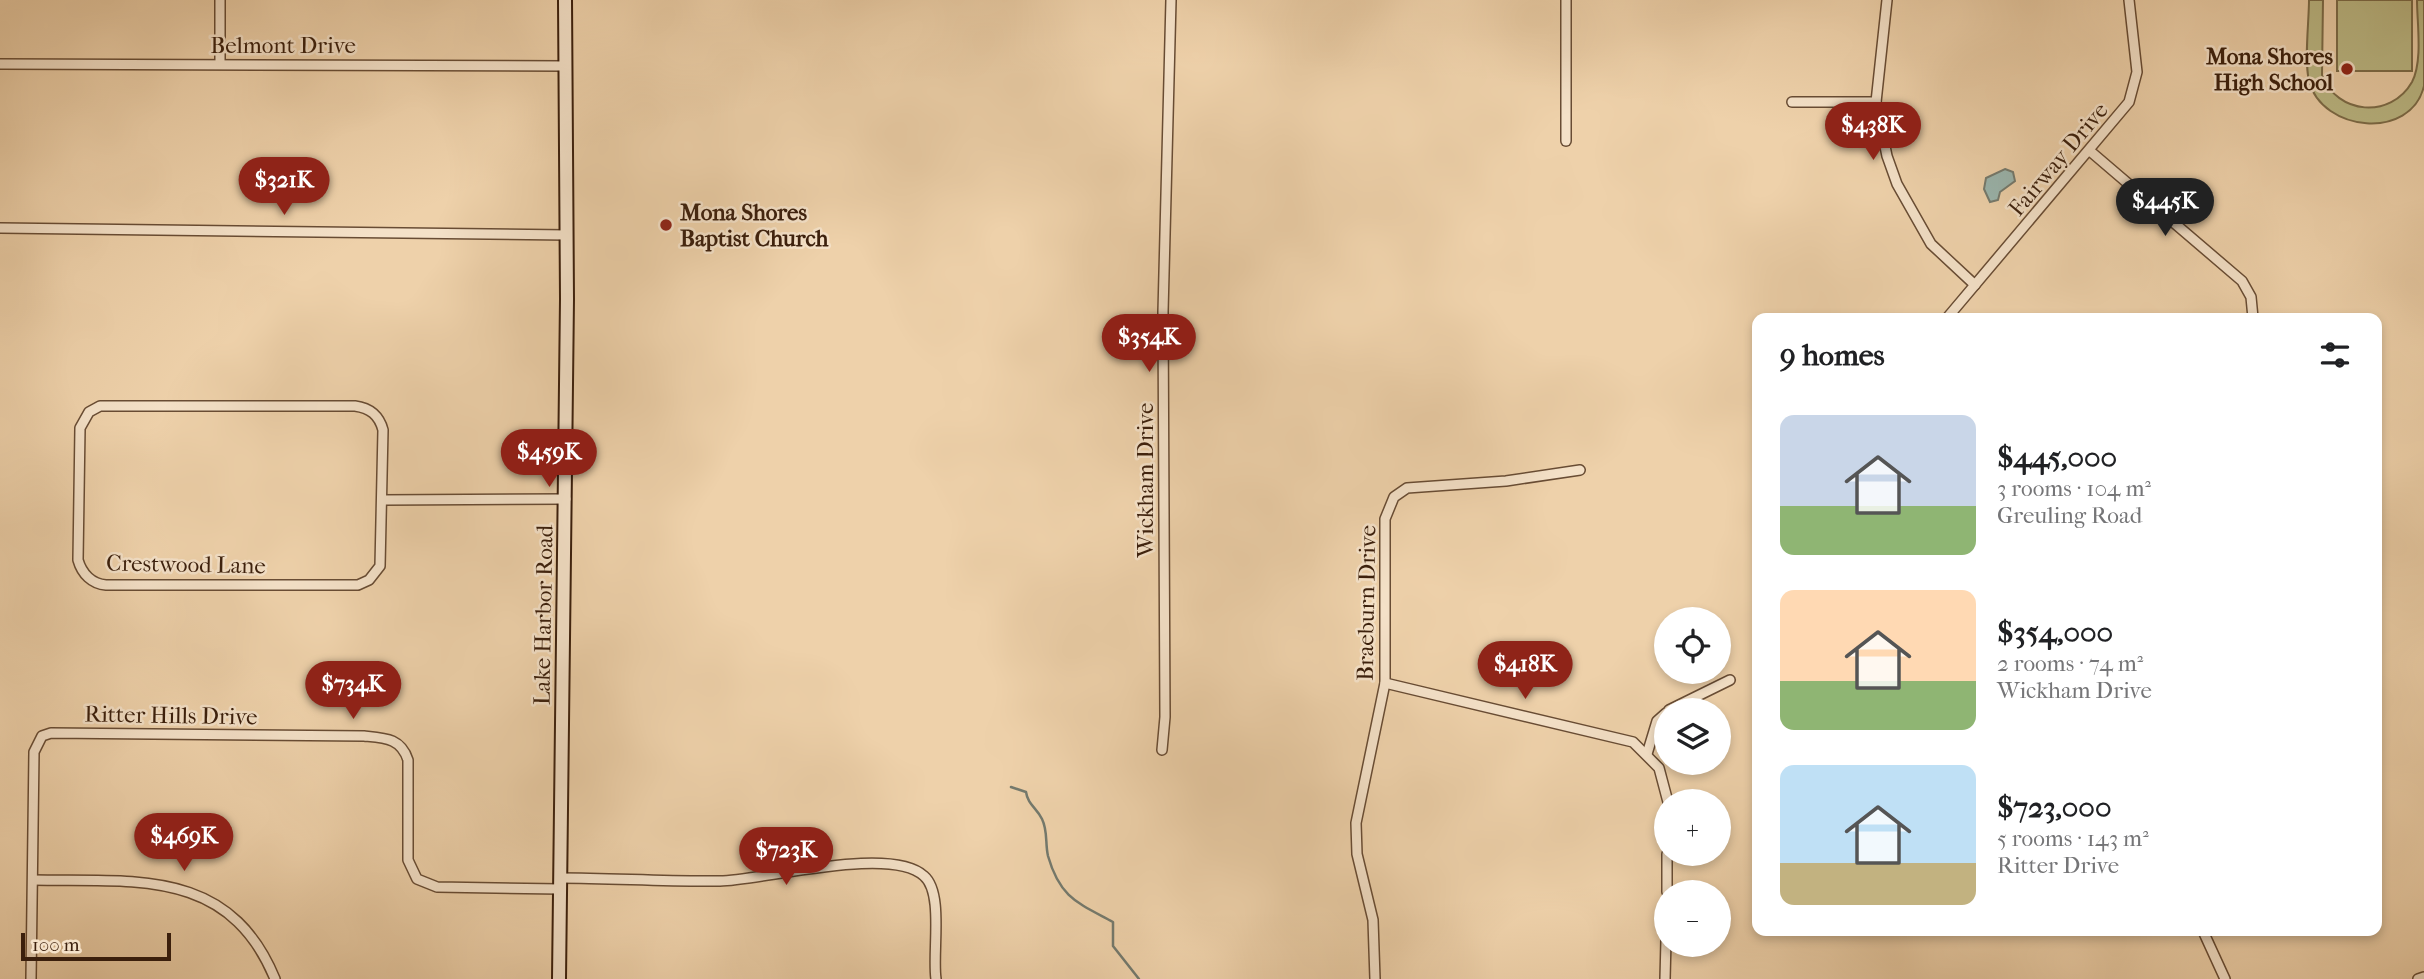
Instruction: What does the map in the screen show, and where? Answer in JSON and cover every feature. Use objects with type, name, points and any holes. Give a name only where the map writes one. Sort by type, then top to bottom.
[{"type":"street","points":[[220,0],[220,64]]},
{"type":"street","name":"Lake Harbor Road","points":[[559,979],[566,499],[565,0]]},
{"type":"street","name":"Wickham Drive","points":[[1163,750],[1166,717],[1163,312],[1171,0]]},
{"type":"street","points":[[1566,0],[1566,141]]},
{"type":"street","points":[[1888,0],[1876,102],[1887,156],[1912,214],[1931,243],[1975,285]]},
{"type":"street","name":"Fairway Drive","points":[[1951,313],[2130,102],[2137,72],[2129,0]]},
{"type":"street","name":"Belmont Drive","points":[[0,64],[565,66]]},
{"type":"street","points":[[1792,102],[1876,102]]},
{"type":"street","points":[[2090,151],[2242,281],[2251,297],[2253,313]]},
{"type":"street","points":[[0,229],[567,235]]},
{"type":"street","name":"Crestwood Lane","points":[[100,406],[362,407],[374,413],[383,430],[383,500],[380,566],[369,580],[358,585],[99,584],[83,572],[78,560],[80,428],[89,412],[100,406]]},
{"type":"street","name":"Braeburn Drive","points":[[1375,979],[1373,920],[1357,854],[1356,823],[1385,683],[1385,519],[1394,498],[1407,488],[1506,481],[1580,470]]},
{"type":"street","points":[[383,500],[566,499]]},
{"type":"street","points":[[1385,683],[1633,741],[1659,768],[1665,789]]},
{"type":"street","points":[[1695,698],[1722,684]]},
{"type":"street","points":[[1647,754],[1654,731]]},
{"type":"street","name":"Ritter Hills Drive","points":[[33,880],[34,752],[42,736],[51,733],[364,736],[393,740],[404,749],[408,760],[408,860],[417,879],[437,887],[560,884]]},
{"type":"street","points":[[560,884],[721,881],[823,866],[884,865],[914,869],[923,874],[933,892],[936,979]]},
{"type":"street","points":[[31,979],[33,880],[155,883],[201,896],[226,910],[247,929],[266,957],[275,979]]},
{"type":"street","points":[[2205,936],[2225,979]]},
{"type":"street","points":[[1665,979],[1666,957]]},
{"type":"street","points":[[2418,979],[2424,977]]},
{"type":"shaded area","points":[[2309,0],[2323,0],[2322,75],[2329,88],[2352,105],[2378,107],[2403,94],[2412,82],[2418,53],[2417,0],[2424,0],[2424,86],[2416,104],[2402,116],[2385,122],[2366,123],[2331,111],[2317,98],[2308,72]]},
{"type":"shaded area","points":[[2337,0],[2412,0],[2412,71],[2337,71]]},
{"type":"water","points":[[2005,169],[2013,172],[2015,181],[2000,192],[1998,200],[1990,202],[1984,189],[1986,178]]},
{"type":"waterway","points":[[1011,787],[1026,792],[1028,800],[1042,819],[1048,856],[1058,881],[1080,904],[1113,922],[1113,946],[1139,979]]},
{"type":"place","name":"Mona Shores High School","points":[[2347,69]]},
{"type":"place","name":"Mona Shores Baptist Church","points":[[666,225]]}]
